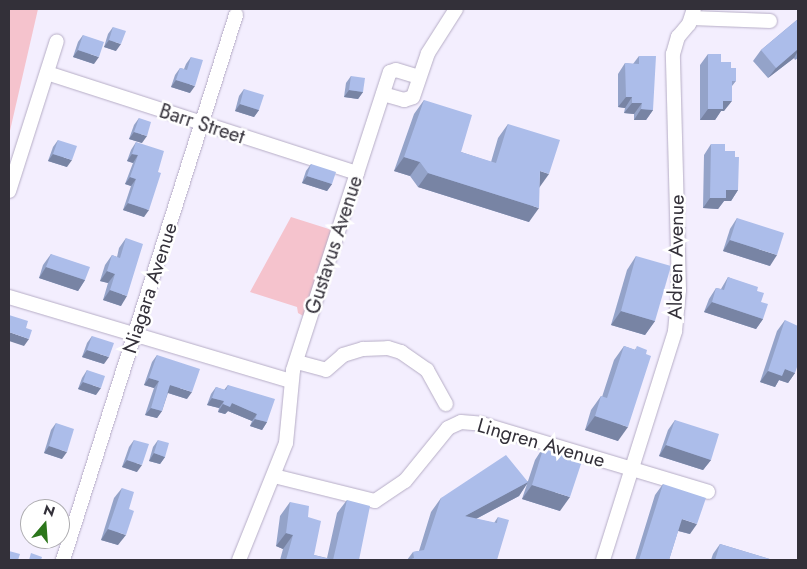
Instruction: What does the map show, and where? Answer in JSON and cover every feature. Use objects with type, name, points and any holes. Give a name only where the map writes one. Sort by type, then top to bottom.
[{"type":"street","points":[[383,94],[409,100],[414,94],[428,53],[456,9]]},
{"type":"street","points":[[693,13],[770,21]]},
{"type":"street","name":"Aldren Avenue","points":[[603,560],[633,470],[675,331],[679,290],[673,54],[678,37],[693,13]]},
{"type":"street","name":"Niagara Avenue","points":[[63,560],[236,15]]},
{"type":"street","points":[[9,191],[57,42]]},
{"type":"street","name":"Gustavus Avenue","points":[[240,560],[284,450],[290,425],[291,381],[296,362],[383,94],[392,70],[419,77]]},
{"type":"street","name":"Barr Street","points":[[47,73],[358,173]]},
{"type":"street","points":[[9,296],[291,381]]},
{"type":"street","points":[[296,362],[326,370],[343,355],[363,349],[388,348],[401,352],[427,370],[446,404]]},
{"type":"street","name":"Lingren Avenue","points":[[274,476],[375,501],[406,481],[448,428],[461,422],[478,423],[708,492]]},
{"type":"shaded area","points":[[9,9],[38,9],[9,135]]},
{"type":"shaded area","points":[[291,217],[332,230],[305,317],[298,313],[297,307],[250,292]]},
{"type":"building","points":[[798,19],[798,49],[776,68],[761,50]]},
{"type":"building","points":[[113,27],[126,31],[121,44],[109,40]]},
{"type":"building","points":[[83,35],[104,42],[99,57],[78,50]]},
{"type":"building","points":[[708,54],[721,54],[721,62],[731,62],[731,68],[736,68],[736,81],[732,81],[732,101],[723,101],[723,109],[708,109]]},
{"type":"building","points":[[639,56],[656,56],[653,110],[641,109],[642,103],[632,103],[632,97],[626,97],[625,63],[639,64]]},
{"type":"building","points":[[191,57],[203,60],[195,86],[176,80],[180,68],[187,70]]},
{"type":"building","points":[[351,76],[365,78],[363,92],[349,90]]},
{"type":"building","points":[[244,89],[264,95],[259,110],[240,104]]},
{"type":"building","points":[[424,100],[472,115],[461,152],[496,163],[508,124],[560,140],[549,174],[540,171],[539,208],[428,173],[420,162],[404,157]]},
{"type":"building","points":[[139,118],[151,122],[147,136],[134,132]]},
{"type":"building","points":[[58,140],[77,146],[72,160],[53,154]]},
{"type":"building","points":[[136,142],[164,151],[158,172],[161,173],[149,210],[128,203],[136,179],[130,177],[138,155],[132,154]]},
{"type":"building","points":[[711,144],[725,144],[725,151],[735,151],[735,157],[739,157],[738,190],[726,190],[726,198],[710,198]]},
{"type":"building","points":[[311,164],[336,172],[332,184],[307,176]]},
{"type":"building","points":[[737,218],[784,233],[777,255],[730,240]]},
{"type":"building","points":[[126,238],[143,244],[127,296],[110,290],[115,274],[107,271],[112,255],[120,258]]},
{"type":"building","points":[[51,254],[90,267],[85,280],[46,267]]},
{"type":"building","points":[[636,256],[671,266],[655,321],[621,311]]},
{"type":"building","points":[[728,277],[758,287],[757,291],[764,293],[761,302],[768,304],[763,319],[712,302],[716,288],[724,290]]},
{"type":"building","points":[[9,315],[28,321],[26,328],[32,330],[29,339],[9,332]]},
{"type":"building","points":[[785,320],[798,326],[798,364],[795,373],[785,369],[782,376],[768,371]]},
{"type":"building","points":[[92,336],[114,343],[109,357],[87,350]]},
{"type":"building","points":[[624,346],[636,350],[637,346],[647,350],[646,354],[651,356],[628,427],[595,416],[601,396],[607,398]]},
{"type":"building","points":[[157,355],[200,369],[192,392],[170,385],[162,411],[151,408],[159,381],[149,378]]},
{"type":"building","points":[[87,370],[105,376],[101,388],[83,382]]},
{"type":"building","points":[[228,385],[275,399],[267,422],[255,419],[257,414],[232,403],[230,407],[223,404],[224,401],[212,398],[216,387],[226,390]]},
{"type":"building","points":[[675,420],[719,434],[711,460],[666,445]]},
{"type":"building","points":[[56,423],[74,429],[67,452],[49,446]]},
{"type":"building","points":[[134,440],[149,444],[142,465],[127,460]]},
{"type":"building","points":[[158,440],[169,443],[165,457],[154,453]]},
{"type":"building","points":[[544,446],[583,458],[570,497],[532,485]]},
{"type":"building","points":[[506,455],[528,482],[465,516],[497,523],[498,517],[509,520],[497,560],[409,560],[414,558],[413,552],[424,550],[441,498]]},
{"type":"building","points":[[663,484],[706,498],[697,524],[682,519],[669,560],[639,560]]},
{"type":"building","points":[[122,488],[134,492],[129,509],[134,511],[126,535],[108,529]]},
{"type":"building","points":[[347,500],[370,506],[359,560],[333,560]]},
{"type":"building","points":[[290,502],[309,506],[308,517],[321,521],[314,555],[333,560],[286,560],[293,535],[286,533]]},
{"type":"building","points":[[720,544],[773,560],[715,560]]},
{"type":"building","points":[[9,551],[20,554],[18,560],[9,560]]},
{"type":"building","points":[[31,553],[42,557],[41,560],[29,560]]}]
